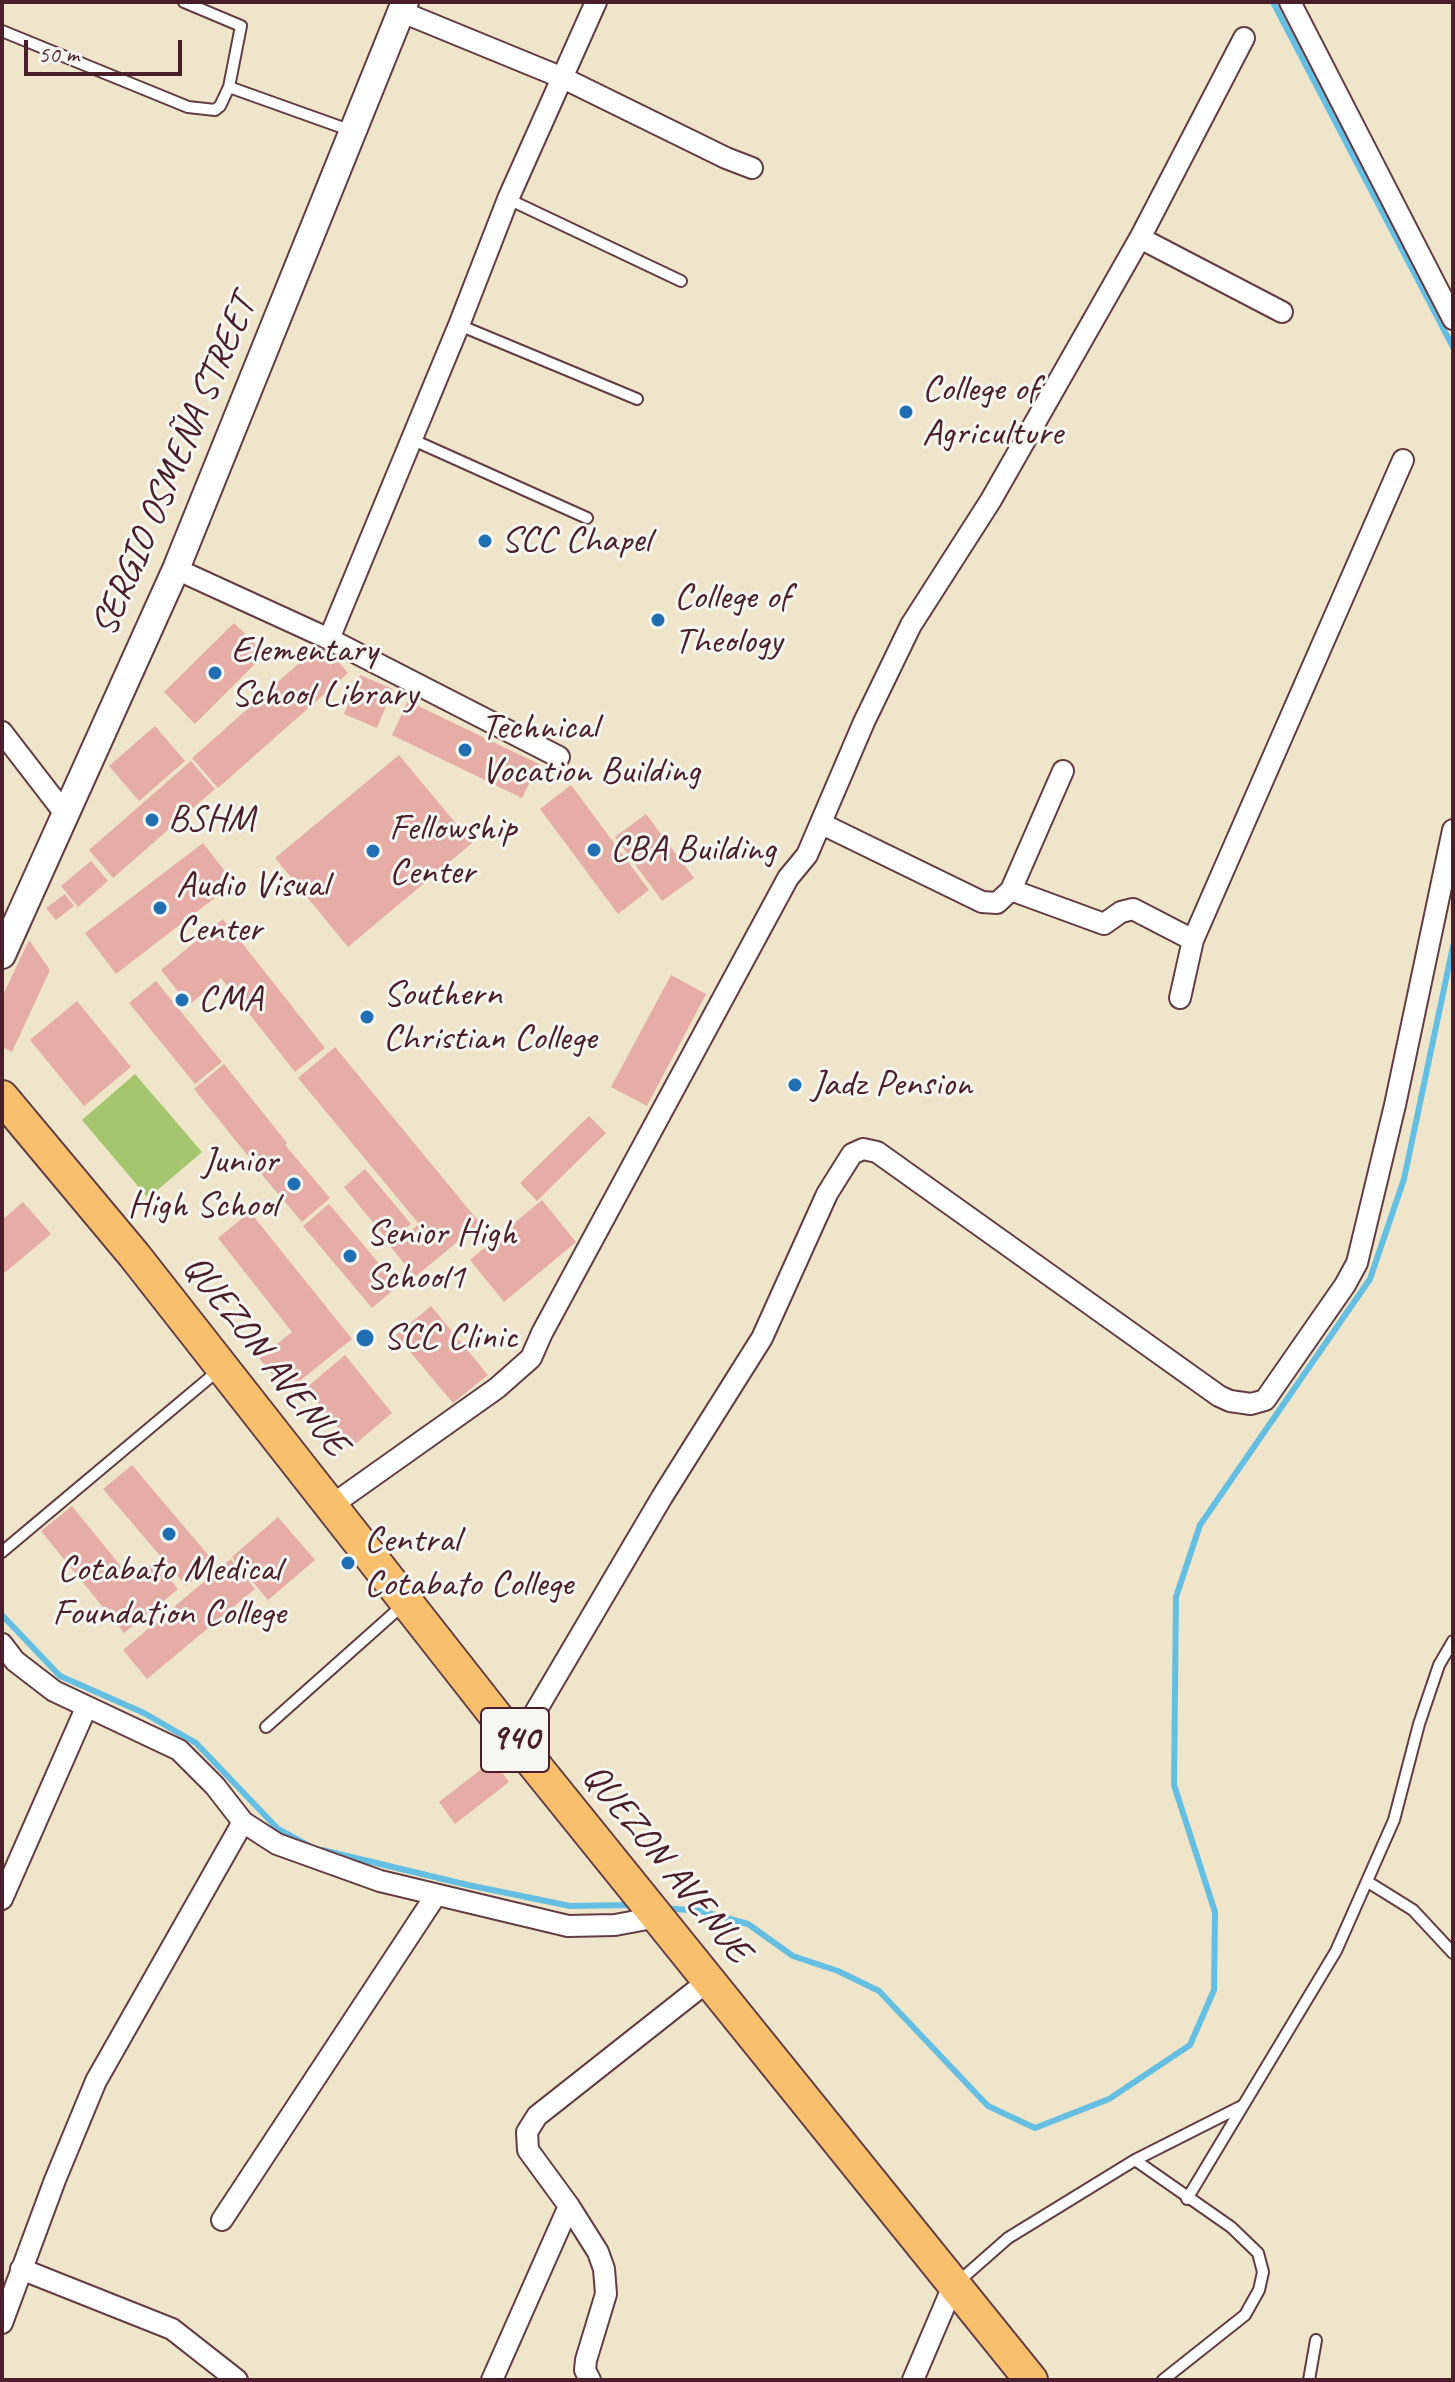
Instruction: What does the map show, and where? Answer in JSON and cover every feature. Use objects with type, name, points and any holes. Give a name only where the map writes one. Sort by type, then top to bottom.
[{"type":"main road","name":"QUEZON AVENUE","points":[[2,1097],[222,1367],[517,1743],[1031,2380]]},
{"type":"street","points":[[329,639],[508,199],[596,2]]},
{"type":"street","points":[[1290,2],[1453,319]]},
{"type":"street","points":[[403,7],[563,78],[752,168]]},
{"type":"street","name":"SERGIO OSMEÑA STREET","points":[[2,955],[176,569],[403,7]]},
{"type":"street","points":[[332,1505],[497,1388],[531,1358],[788,878],[807,855],[864,722],[911,625],[991,500],[1140,238],[1244,38]]},
{"type":"street","points":[[1140,238],[1282,312]]},
{"type":"street","points":[[1180,998],[1193,940],[1403,460]]},
{"type":"street","points":[[176,569],[329,639],[559,757]]},
{"type":"street","points":[[2,732],[66,815]]},
{"type":"street","points":[[822,824],[982,902],[997,903],[1011,890],[1063,771]]},
{"type":"street","points":[[517,1743],[662,1497],[762,1338],[827,1194],[852,1154],[863,1149],[877,1152],[1219,1396],[1251,1404],[1265,1400],[1357,1263],[1395,1105],[1453,830]]},
{"type":"street","points":[[1011,890],[1104,924],[1121,912],[1133,909],[1193,940]]},
{"type":"street","points":[[2,1644],[15,1661],[36,1679],[86,1708],[179,1750],[215,1786],[243,1822],[277,1844],[380,1881],[568,1926],[615,1925],[658,1917]]},
{"type":"street","points":[[2,1899],[86,1708]]},
{"type":"street","points":[[2,2323],[96,2081],[243,1822]]},
{"type":"street","points":[[222,2220],[436,1895]]},
{"type":"street","points":[[590,2380],[585,2370],[586,2360],[606,2294],[606,2280],[598,2252],[528,2150],[527,2132],[537,2116],[708,1981]]},
{"type":"street","points":[[492,2380],[569,2206]]},
{"type":"street","points":[[21,2269],[172,2329],[237,2380]]},
{"type":"street","points":[[913,2380],[953,2286]]},
{"type":"lane","points":[[2,31],[188,107],[215,110],[229,87],[241,26],[184,2]]},
{"type":"lane","points":[[229,87],[354,131]]},
{"type":"lane","points":[[508,199],[681,281]]},
{"type":"lane","points":[[459,325],[637,399]]},
{"type":"lane","points":[[411,439],[587,518]]},
{"type":"lane","points":[[2,1552],[222,1367]]},
{"type":"lane","points":[[266,1727],[408,1601]]},
{"type":"lane","points":[[1187,2199],[1330,1962],[1394,1820],[1419,1724],[1439,1665],[1453,1641]]},
{"type":"lane","points":[[1368,1882],[1413,1910],[1453,1953]]},
{"type":"lane","points":[[953,2286],[1008,2238],[1135,2160],[1244,2104]]},
{"type":"lane","points":[[1135,2160],[1231,2227],[1258,2253],[1263,2272],[1259,2290],[1245,2315],[1163,2380]]},
{"type":"lane","points":[[1309,2380],[1316,2340]]},
{"type":"green space","points":[[135,1074],[202,1152],[148,1198],[82,1120]]},
{"type":"building","name":"Elementary School Library","points":[[234,623],[265,654],[195,724],[164,692]]},
{"type":"building","points":[[322,643],[348,673],[218,788],[192,758]]},
{"type":"building","points":[[360,675],[393,689],[377,728],[344,714]]},
{"type":"building","name":"Technical Vocation Building","points":[[408,701],[539,764],[522,798],[392,735]]},
{"type":"building","points":[[155,726],[185,761],[139,801],[109,766]]},
{"type":"building","name":"Fellowship Center","points":[[399,755],[472,843],[348,947],[275,858]]},
{"type":"building","name":"BSHM","points":[[191,761],[215,789],[113,878],[89,850]]},
{"type":"building","name":"CBA Building","points":[[571,785],[649,890],[618,914],[540,809]]},
{"type":"building","points":[[646,814],[694,878],[662,901],[615,837]]},
{"type":"building","name":"Audio Visual Center","points":[[203,843],[234,883],[116,974],[85,933]]},
{"type":"building","points":[[91,861],[108,881],[78,907],[61,886]]},
{"type":"building","points":[[65,894],[74,906],[56,920],[46,908]]},
{"type":"building","points":[[223,919],[325,1048],[295,1072],[221,978],[189,1005],[161,970]]},
{"type":"building","points":[[29,940],[50,970],[12,1052],[2,1047],[2,997]]},
{"type":"building","points":[[671,975],[706,994],[647,1106],[611,1087]]},
{"type":"building","points":[[156,981],[222,1062],[195,1084],[129,1003]]},
{"type":"building","points":[[77,1001],[131,1067],[84,1106],[30,1040]]},
{"type":"building","points":[[335,1047],[480,1223],[415,1277],[391,1247],[419,1224],[298,1078]]},
{"type":"building","points":[[224,1064],[287,1143],[285,1145],[330,1198],[302,1222],[257,1169],[277,1153],[257,1167],[194,1089]]},
{"type":"building","points":[[589,1116],[606,1133],[537,1201],[520,1183]]},
{"type":"building","points":[[365,1169],[411,1224],[389,1242],[344,1187]]},
{"type":"building","points":[[542,1200],[576,1242],[504,1302],[470,1260]]},
{"type":"building","points":[[23,1202],[51,1234],[2,1275],[2,1220]]},
{"type":"building","name":"Senior High School1","points":[[329,1204],[398,1286],[372,1308],[303,1226]]},
{"type":"building","points":[[250,1212],[352,1339],[286,1392],[259,1358],[292,1332],[218,1238]]},
{"type":"building","points":[[431,1306],[488,1375],[453,1403],[396,1335]]},
{"type":"building","points":[[345,1355],[392,1413],[353,1446],[306,1388]]},
{"type":"building","points":[[132,1465],[214,1562],[186,1586],[103,1489]]},
{"type":"building","points":[[72,1506],[132,1580],[155,1561],[178,1589],[124,1633],[41,1531]]},
{"type":"building","points":[[278,1517],[315,1560],[268,1600],[232,1557]]},
{"type":"building","points":[[231,1559],[255,1589],[147,1679],[123,1650]]},
{"type":"building","points":[[493,1760],[509,1782],[455,1824],[439,1802]]},
{"type":"waterway","points":[[1273,2],[1453,347]]},
{"type":"waterway","points":[[663,1908],[701,1911],[748,1924],[793,1956],[838,1971],[879,1991],[988,2106],[1035,2128],[1109,2099],[1190,2045],[1214,1990],[1215,1912],[1174,1785],[1176,1597],[1200,1525],[1370,1279],[1404,1179],[1453,946]]},
{"type":"waterway","points":[[2,1615],[60,1676],[144,1713],[196,1743],[278,1829],[311,1847]]},
{"type":"waterway","points":[[322,1850],[570,1906],[632,1905]]},
{"type":"place","name":"College of Agriculture","points":[[906,412]]},
{"type":"place","name":"SCC Chapel","points":[[485,541]]},
{"type":"place","name":"College of Theology","points":[[658,620]]},
{"type":"place","name":"Elementary School Library","points":[[215,673]]},
{"type":"place","name":"Technical Vocation Building","points":[[465,750]]},
{"type":"place","name":"BSHM","points":[[152,820]]},
{"type":"place","name":"CBA Building","points":[[594,850]]},
{"type":"place","name":"Fellowship Center","points":[[373,851]]},
{"type":"place","name":"Audio Visual Center","points":[[160,908]]},
{"type":"place","name":"CMA","points":[[182,1000]]},
{"type":"place","name":"Southern Christian College","points":[[367,1017]]},
{"type":"place","name":"Jadz Pension","points":[[795,1085]]},
{"type":"place","name":"Junior High School","points":[[294,1184]]},
{"type":"place","name":"Senior High School1","points":[[350,1256]]},
{"type":"place","name":"SCC Clinic","points":[[365,1338]]},
{"type":"place","name":"Cotabato Medical Foundation College","points":[[169,1534]]},
{"type":"place","name":"Central Cotabato College","points":[[348,1563]]}]
